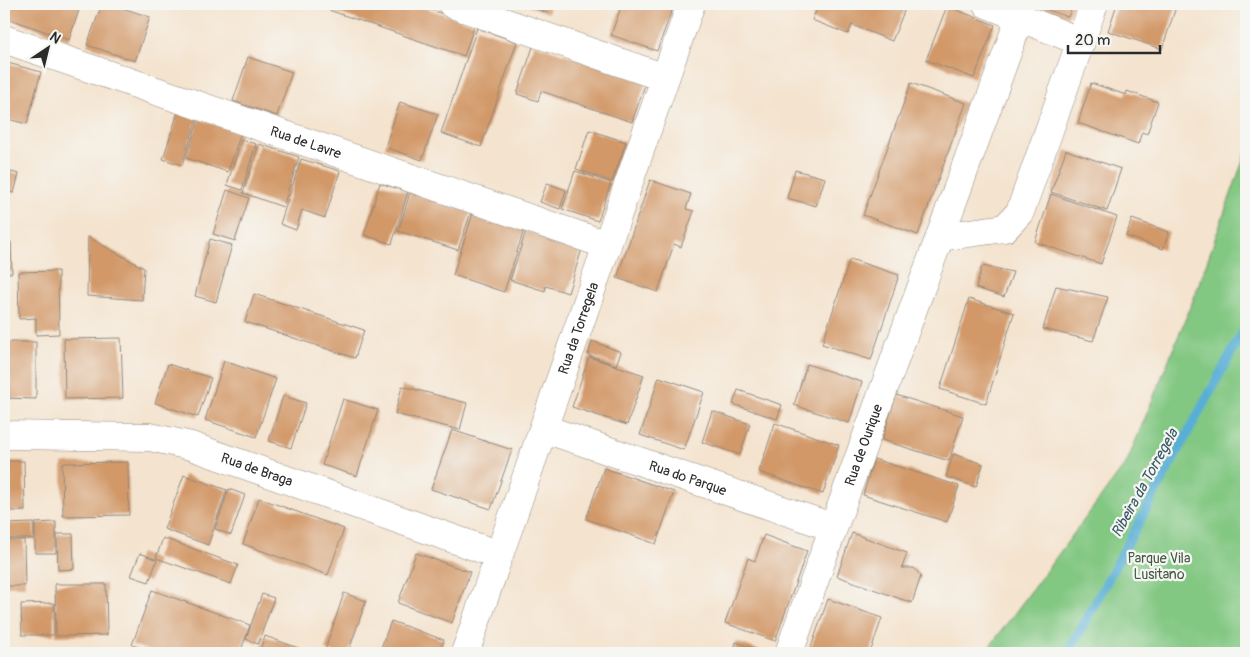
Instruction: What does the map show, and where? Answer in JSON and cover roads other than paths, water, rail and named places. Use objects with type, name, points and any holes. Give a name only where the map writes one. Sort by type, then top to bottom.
[{"type":"street","points":[[452,4],[665,78]]},
{"type":"street","name":"Rua da Torregela","points":[[465,653],[545,429],[691,4]]},
{"type":"street","points":[[987,4],[1081,42]]},
{"type":"street","points":[[941,237],[1005,228],[1020,212],[1094,4]]},
{"type":"street","name":"Rua de Ourique","points":[[789,653],[832,527],[941,237],[1020,17]]},
{"type":"street","name":"Rua de Lavre","points":[[4,39],[607,245]]},
{"type":"street","name":"Rua do Parque","points":[[545,429],[832,527]]},
{"type":"street","name":"Rua de Braga","points":[[4,435],[150,436],[191,446],[499,556]]},
{"type":"waterway","name":"Ribeira da Torregela","points":[[1068,653],[1246,326]]},
{"type":"park label","name":"Parque Vila Lusitano","points":[[1159,566]]}]
